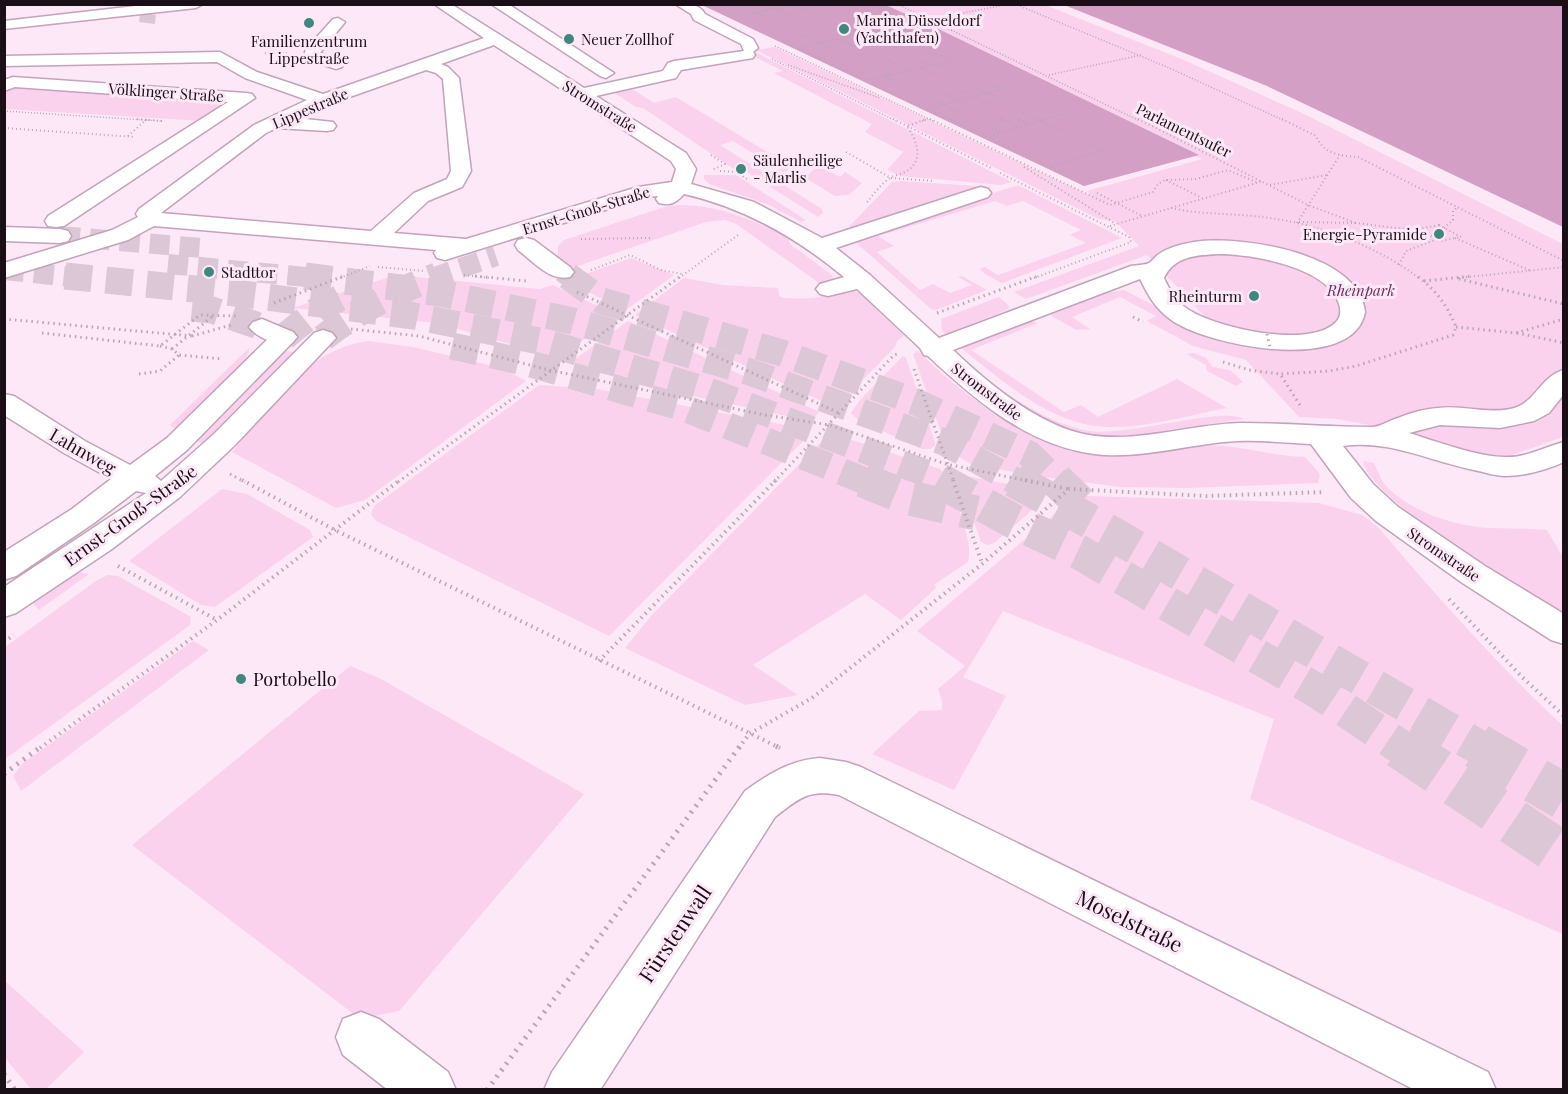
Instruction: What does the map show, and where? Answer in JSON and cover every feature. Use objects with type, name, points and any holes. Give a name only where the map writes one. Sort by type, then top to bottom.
[{"type":"main road","points":[[4,25],[149,12],[196,4]]},
{"type":"main road","name":"Stromstraße","points":[[441,4],[679,158],[687,169],[678,187],[747,207],[820,246],[862,280],[928,344],[974,384],[1024,420],[1059,436],[1094,445],[1156,443],[1194,435],[1239,432],[1320,436],[1362,491],[1401,525],[1563,631]]},
{"type":"main road","points":[[498,4],[606,73]]},
{"type":"main road","points":[[582,94],[670,75],[674,66],[701,60],[718,62],[748,52],[748,42],[699,17],[697,12],[682,4]]},
{"type":"main road","points":[[338,22],[312,52],[312,56],[339,65],[335,55],[341,47]]},
{"type":"main road","name":"Lippestraße","points":[[4,271],[120,235],[149,217],[273,122],[315,103],[494,40]]},
{"type":"main road","points":[[4,61],[220,57],[251,75],[315,103]]},
{"type":"main road","points":[[376,237],[421,197],[455,183],[461,171],[452,78],[442,70],[426,64]]},
{"type":"main road","points":[[562,82],[637,66]]},
{"type":"main road","points":[[362,72],[384,79]]},
{"type":"main road","name":"Völklinger Straße","points":[[4,86],[13,82],[246,98],[181,140],[58,228],[4,234]]},
{"type":"main road","points":[[170,92],[192,89],[254,93],[286,103],[315,103]]},
{"type":"main road","points":[[273,122],[327,126]]},
{"type":"main road","name":"Ernst-Gnoß-Straße","points":[[445,253],[645,191],[678,187]]},
{"type":"main road","name":"Ernst-Gnoß-Straße","points":[[496,256],[664,201],[672,196],[678,187]]},
{"type":"main road","points":[[820,246],[981,193]]},
{"type":"main road","points":[[149,217],[376,237],[472,244],[501,242],[526,245],[565,279]]},
{"type":"main road","points":[[928,344],[1139,271],[1155,270],[1170,257],[1196,249],[1229,247],[1266,252],[1301,263],[1331,278],[1349,296],[1353,305],[1353,314],[1349,323],[1341,330],[1313,340],[1275,342],[1234,336],[1196,323],[1168,306],[1154,287],[1152,278],[1155,270]]},
{"type":"main road","points":[[828,289],[862,280]]},
{"type":"main road","name":"Ernst-Gnoß-Straße","points":[[4,568],[83,516],[177,444],[273,332]]},
{"type":"main road","name":"Ernst-Gnoß-Straße","points":[[4,604],[167,492],[205,460],[295,364],[336,333]]},
{"type":"main road","points":[[1378,436],[1413,421],[1441,416],[1489,420],[1521,415],[1538,408],[1553,387],[1563,378]]},
{"type":"main road","name":"Lahnweg","points":[[4,402],[57,438],[106,467],[167,492]]},
{"type":"main road","points":[[1320,436],[1378,436],[1504,467],[1539,462],[1563,451]]},
{"type":"main road","name":"Fürstenwall","points":[[570,1089],[760,804],[805,779]]},
{"type":"main road","name":"Moselstraße","points":[[805,779],[846,779],[1470,1089]]},
{"type":"main road","points":[[362,1037],[430,1089]]},
{"type":"path","points":[[762,4],[790,16]]},
{"type":"path","points":[[745,15],[799,4]]},
{"type":"path","points":[[820,4],[829,9]]},
{"type":"path","name":"Parlamentsufer","points":[[897,4],[1049,75],[1308,205],[1356,223]]},
{"type":"path","points":[[929,19],[1010,4]]},
{"type":"path","points":[[1017,4],[1096,36]]},
{"type":"path","points":[[1017,4],[1232,95],[1316,136],[1320,146],[1340,155],[1358,157],[1563,261]]},
{"type":"path","points":[[793,5],[810,12]]},
{"type":"path","points":[[741,6],[772,20]]},
{"type":"path","points":[[879,21],[906,31]]},
{"type":"path","points":[[797,48],[892,26]]},
{"type":"path","points":[[873,30],[893,38]]},
{"type":"path","points":[[765,33],[1068,175]]},
{"type":"path","points":[[801,34],[836,51]]},
{"type":"path","points":[[855,34],[874,42]]},
{"type":"path","points":[[836,39],[856,47]]},
{"type":"path","points":[[773,46],[1110,205],[1156,191],[1158,184],[1165,180],[1196,179],[1228,170],[1256,183]]},
{"type":"path","points":[[867,80],[951,61],[930,51]]},
{"type":"path","points":[[1049,75],[1142,55]]},
{"type":"path","points":[[909,56],[930,65]]},
{"type":"path","points":[[768,57],[901,106]]},
{"type":"path","points":[[889,61],[910,70]]},
{"type":"path","points":[[937,64],[950,70]]},
{"type":"path","points":[[869,65],[890,75]]},
{"type":"path","points":[[920,68],[934,75]]},
{"type":"path","points":[[902,72],[916,78]]},
{"type":"path","points":[[885,76],[899,83]]},
{"type":"path","points":[[927,109],[1004,89],[986,82]]},
{"type":"path","points":[[972,86],[1004,100]]},
{"type":"path","points":[[957,89],[990,104]]},
{"type":"path","points":[[942,93],[974,108]]},
{"type":"path","points":[[927,97],[958,112]]},
{"type":"path","points":[[4,111],[207,123]]},
{"type":"path","points":[[986,137],[1073,111]]},
{"type":"path","points":[[1023,113],[1106,150]]},
{"type":"path","points":[[1012,116],[1031,124]]},
{"type":"path","points":[[891,177],[904,173],[920,156],[917,138],[907,126],[928,119]]},
{"type":"path","points":[[1000,119],[1018,127]]},
{"type":"path","points":[[985,124],[1002,132]]},
{"type":"path","points":[[4,128],[181,140]]},
{"type":"path","points":[[1050,167],[1131,142]]},
{"type":"path","points":[[846,152],[891,177],[937,182]]},
{"type":"path","points":[[1297,223],[1340,155]]},
{"type":"path","points":[[1008,157],[1116,224]]},
{"type":"path","points":[[1270,185],[1327,175]]},
{"type":"path","points":[[1165,180],[1202,198]]},
{"type":"path","points":[[1109,226],[1263,181]]},
{"type":"path","points":[[1011,185],[1021,184]]},
{"type":"path","points":[[1097,193],[1143,216]]},
{"type":"path","points":[[1444,228],[1453,220],[1453,211],[1458,207]]},
{"type":"path","points":[[1171,208],[1185,212],[1238,214],[1297,223],[1356,223],[1421,231],[1440,241],[1461,237],[1439,225],[1418,229],[1421,231]]},
{"type":"path","points":[[4,774],[217,620],[625,314],[738,235]]},
{"type":"path","points":[[1455,238],[1533,271]]},
{"type":"path","points":[[1400,265],[1406,251],[1436,240]]},
{"type":"path","points":[[589,271],[630,255],[660,270],[682,275]]},
{"type":"path","points":[[273,303],[368,266],[428,271]]},
{"type":"path","points":[[1423,281],[1563,267]]},
{"type":"path","points":[[463,275],[535,282]]},
{"type":"path","points":[[1455,278],[1563,304]]},
{"type":"path","points":[[565,279],[625,314],[841,414]]},
{"type":"path","points":[[4,319],[192,336],[230,326],[241,316],[200,315],[160,346]]},
{"type":"path","points":[[172,349],[214,315]]},
{"type":"path","points":[[1516,333],[1563,319]]},
{"type":"path","points":[[1456,327],[1516,333],[1563,343]]},
{"type":"path","points":[[42,333],[160,346],[172,349],[179,355],[223,359]]},
{"type":"path","points":[[336,333],[419,336],[549,370],[765,415],[830,425],[945,464],[1069,489],[1206,496],[1362,491]]},
{"type":"path","points":[[1267,334],[1270,346]]},
{"type":"path","points":[[928,344],[907,344],[907,351],[982,564]]},
{"type":"path","points":[[139,374],[160,371],[179,355]]},
{"type":"path","points":[[599,661],[841,414],[894,355]]},
{"type":"path","points":[[205,460],[335,530],[749,734],[794,753],[805,779]]},
{"type":"path","points":[[487,1089],[749,734],[812,698],[982,564],[1069,489]]},
{"type":"path","points":[[86,548],[217,620]]},
{"type":"path","points":[[1447,597],[1522,677],[1563,716]]},
{"type":"path","points":[[4,1074],[15,1089]]},
{"type":"green space","name":"Rheinpark","points":[[879,5],[1045,5],[1184,60],[1302,113],[1563,244],[1563,437],[1509,456],[1479,455],[1369,425],[1336,419],[1299,417],[1246,360],[1193,346],[1147,321],[1156,316],[1120,297],[1072,317],[1090,329],[1076,330],[1050,315],[1105,293],[1124,290],[1182,320],[1224,337],[1147,255],[1026,299],[1014,292],[1139,246],[1115,221],[1099,219],[756,50],[774,47],[1091,196],[1087,191],[1202,159]]},
{"type":"green space","points":[[753,51],[1012,182],[1001,185],[901,176],[887,170],[903,152],[865,132],[872,124],[774,73],[783,71],[745,52]]},
{"type":"green space","points":[[17,86],[234,101],[202,121],[5,109],[5,92]]},
{"type":"green space","points":[[629,87],[654,103],[676,97],[794,168],[783,172],[733,141],[720,145],[822,209],[823,213],[818,217],[742,169],[734,169],[643,108],[636,107],[611,91]]},
{"type":"green space","points":[[818,165],[840,177],[845,172],[862,183],[849,195],[835,196],[805,178]]},
{"type":"green space","points":[[704,175],[736,175],[806,220],[801,222],[767,204],[709,184],[704,179]]},
{"type":"green space","points":[[892,182],[991,187],[989,190],[844,232]]},
{"type":"green space","points":[[1018,185],[1122,238],[1002,283],[980,269],[985,267],[998,275],[1086,243],[1070,235],[1081,230],[1023,201],[1007,206],[995,201],[878,236],[894,246],[877,252],[920,290],[933,284],[950,293],[972,285],[958,277],[962,276],[987,290],[936,310],[931,309],[852,239]]},
{"type":"green space","points":[[677,205],[721,210],[788,237],[790,244],[832,275],[833,279],[822,285],[736,224],[725,220],[706,222],[575,267],[570,267],[558,258],[558,246],[564,240],[664,207]]},
{"type":"green space","points":[[631,258],[674,275],[626,310],[565,281]]},
{"type":"green space","points":[[396,275],[540,289],[553,285],[617,315],[559,358],[436,323],[292,308]]},
{"type":"green space","points":[[684,278],[723,285],[778,288],[779,296],[784,298],[814,298],[844,291],[856,292],[862,294],[904,336],[842,401],[832,406],[635,315]]},
{"type":"green space","points":[[999,297],[1009,309],[946,334],[942,331],[941,319]]},
{"type":"green space","points":[[628,321],[819,412],[811,421],[635,384],[571,362]]},
{"type":"green space","points":[[1030,321],[1038,323],[971,350],[1064,412],[1081,405],[1098,417],[1177,379],[1227,408],[1124,427],[1088,425],[1048,411],[1012,388],[961,348]]},
{"type":"green space","points":[[369,341],[413,347],[502,368],[526,381],[365,500],[336,508],[232,452],[275,399],[308,368],[326,355],[347,346]]},
{"type":"green space","points":[[250,347],[247,357],[176,429],[170,425]]},
{"type":"green space","points":[[285,351],[294,352],[203,444],[196,441]]},
{"type":"green space","points":[[918,351],[962,390],[987,408],[1012,424],[1066,447],[1095,453],[1124,455],[1210,445],[1305,457],[1320,474],[1318,483],[1186,488],[1121,487],[1035,476],[971,464],[951,452],[943,438],[913,354]]},
{"type":"green space","points":[[1194,353],[1206,358],[1212,367],[1230,370],[1243,382],[1236,386],[1207,371],[1206,365],[1186,354]]},
{"type":"green space","points":[[956,354],[1002,390],[1035,411],[1053,420],[1090,431],[1127,430],[1216,416],[1233,416],[1244,419],[1140,436],[1102,437],[1084,434],[1049,422],[1015,405],[988,385]]},
{"type":"green space","points":[[903,356],[906,358],[935,442],[935,446],[930,449],[922,449],[858,420],[851,413],[860,400]]},
{"type":"green space","points":[[539,385],[597,389],[801,428],[808,431],[809,435],[609,636],[376,521],[371,514],[374,506]]},
{"type":"green space","points":[[846,438],[940,469],[947,477],[966,531],[968,562],[935,584],[936,588],[901,620],[865,594],[753,665],[798,695],[745,705],[625,648],[651,616],[819,444]]},
{"type":"green space","points":[[1363,461],[1374,463],[1383,482],[1398,497],[1436,517],[1478,527],[1547,530],[1563,557],[1563,621],[1419,522],[1372,478]]},
{"type":"green space","points":[[971,477],[1039,490],[1044,500],[994,543],[987,545],[981,542],[960,482],[963,478]]},
{"type":"green space","points":[[222,489],[247,494],[310,530],[313,537],[215,607],[201,605],[129,561]]},
{"type":"green space","points":[[1086,496],[1319,503],[1362,515],[1379,528],[1468,630],[1563,726],[1563,934],[1250,799],[1274,719],[1003,611],[963,677],[1006,696],[954,790],[872,754],[919,711],[942,710],[938,689],[965,666],[917,631],[1071,500]]},
{"type":"green space","points":[[74,571],[89,574],[39,610],[31,601]]},
{"type":"green space","points":[[108,575],[118,576],[191,617],[190,625],[5,759],[5,647],[96,581]]},
{"type":"green space","points":[[193,641],[209,650],[21,791],[13,776],[22,764]]},
{"type":"green space","points":[[350,666],[379,678],[584,794],[399,1011],[360,1019],[132,845]]},
{"type":"green space","points":[[5,981],[84,1052],[46,1089],[31,1089],[5,1058]]},
{"type":"shaded area","points":[[702,5],[886,5],[1199,155],[1084,186]]},
{"type":"shaded area","points":[[1064,5],[1563,5],[1563,227],[1267,86]]},
{"type":"tunnel","points":[[147,23],[148,14]]},
{"type":"tunnel","points":[[60,236],[202,248]]},
{"type":"tunnel","points":[[432,278],[496,256]]},
{"type":"tunnel","points":[[168,264],[317,278]]},
{"type":"tunnel","points":[[4,270],[80,278]]},
{"type":"tunnel","points":[[562,272],[570,278]]},
{"type":"tunnel","points":[[65,276],[235,293],[414,316],[544,342],[706,390],[928,474],[942,482]]},
{"type":"tunnel","points":[[305,276],[441,293],[573,321],[747,371],[944,442],[1017,482]]},
{"type":"tunnel","points":[[323,338],[377,302],[437,276]]},
{"type":"tunnel","points":[[568,276],[602,301],[782,353],[916,402],[1029,454],[1058,482]]},
{"type":"tunnel","points":[[284,337],[320,308],[366,285]]},
{"type":"tunnel","points":[[192,308],[212,310],[262,327]]},
{"type":"tunnel","points":[[452,346],[524,362],[687,409],[867,482]]},
{"type":"tunnel","points":[[863,480],[905,497],[976,513]]},
{"type":"tunnel","points":[[939,480],[1013,521],[1079,552],[1319,692],[1402,748]]},
{"type":"tunnel","points":[[1014,480],[1111,533],[1480,748]]},
{"type":"tunnel","points":[[1056,480],[1080,503]]},
{"type":"tunnel","points":[[1400,746],[1564,856]]},
{"type":"tunnel","points":[[1477,746],[1564,797]]},
{"type":"place","name":"Familienzentrum Lippestraße","points":[[309,23]]},
{"type":"place","name":"Marina Düsseldorf (Yachthafen)","points":[[844,29]]},
{"type":"place","name":"Neuer Zollhof","points":[[569,39]]},
{"type":"place","name":"Säulenheilige - Marlis","points":[[741,169]]},
{"type":"place","name":"Energie-Pyramide","points":[[1439,234]]},
{"type":"place","name":"Stadttor","points":[[209,272]]},
{"type":"place","name":"Rheinturm","points":[[1254,296]]},
{"type":"place","name":"Portobello","points":[[241,679]]}]
